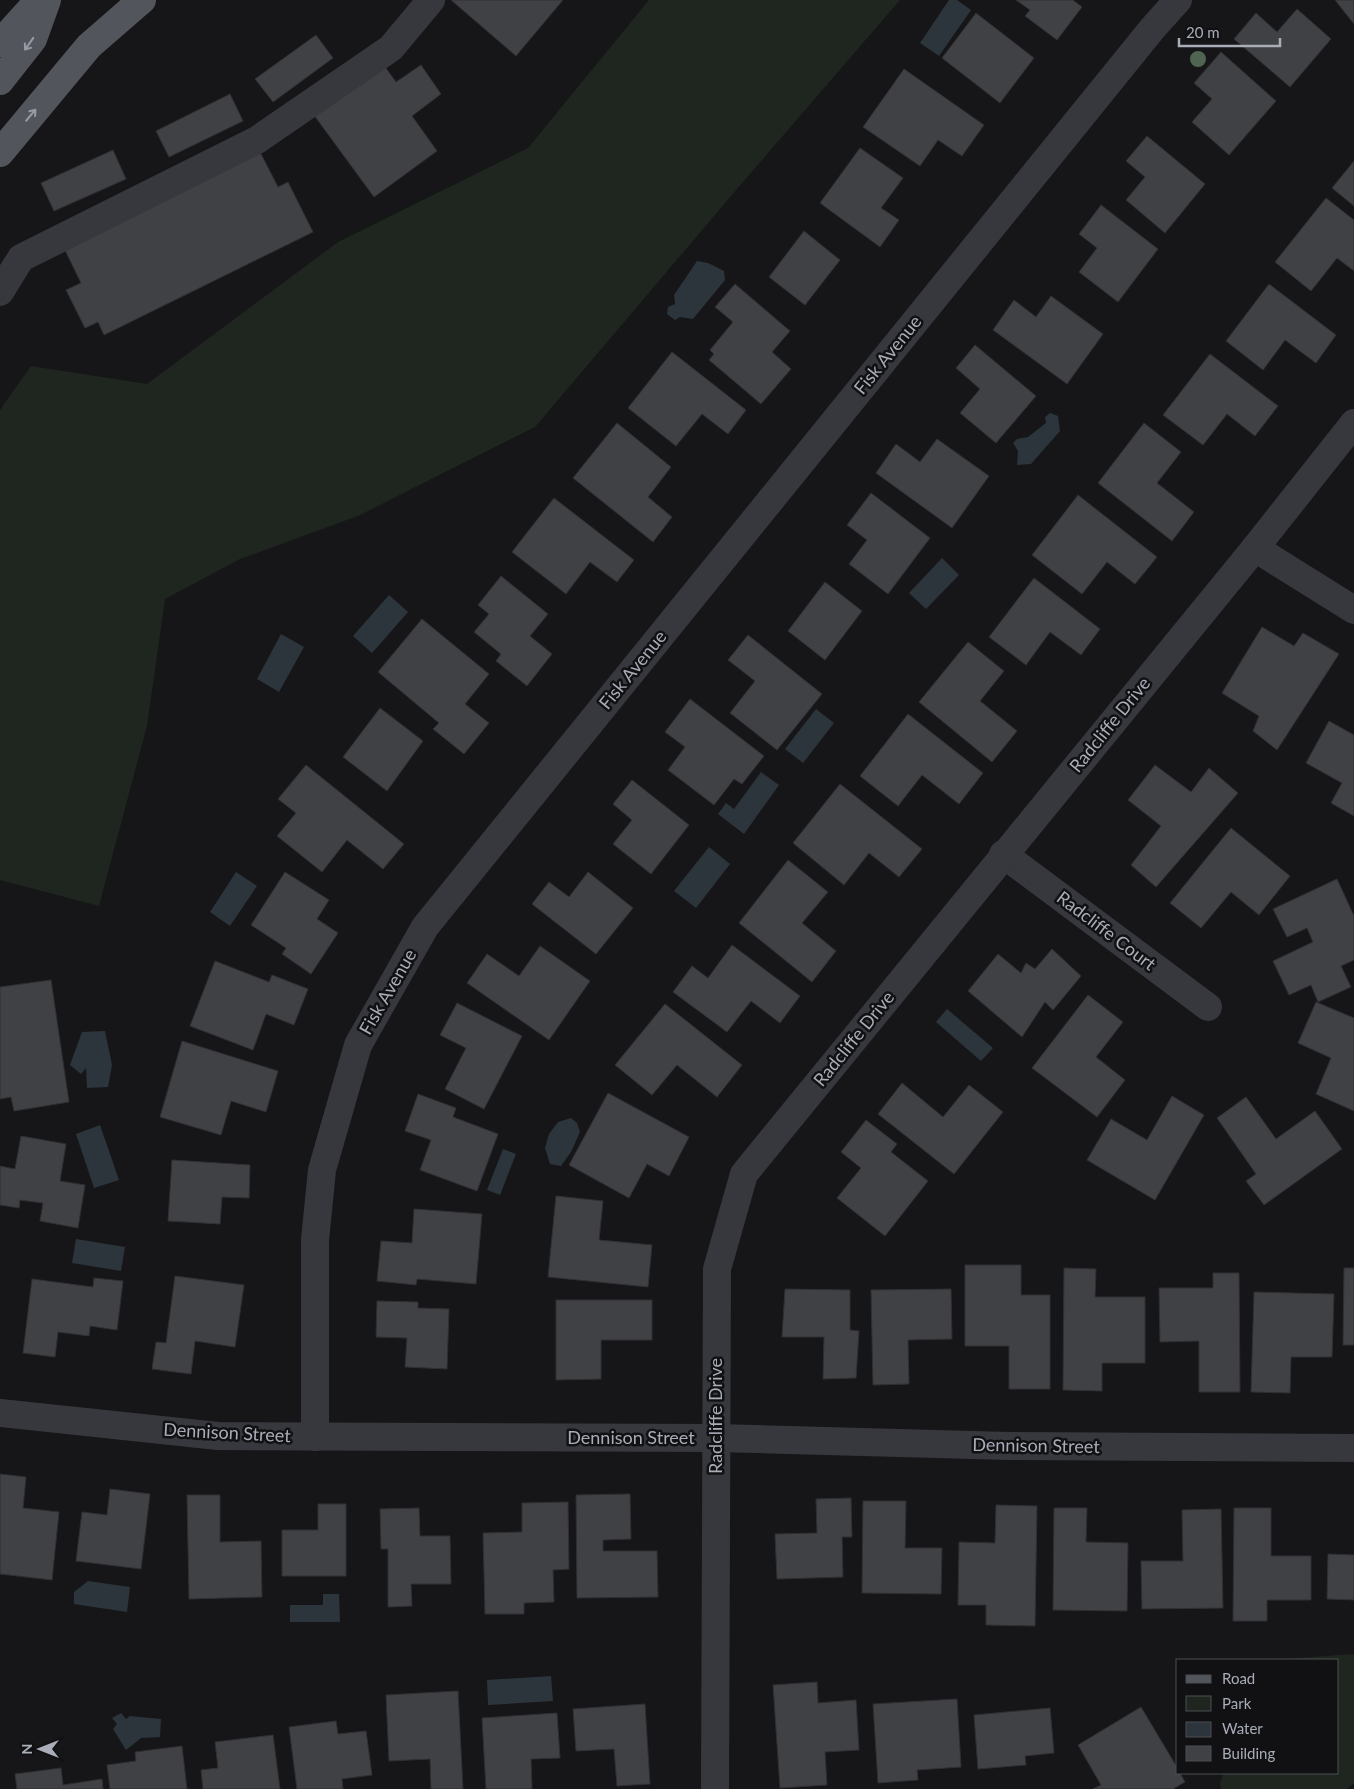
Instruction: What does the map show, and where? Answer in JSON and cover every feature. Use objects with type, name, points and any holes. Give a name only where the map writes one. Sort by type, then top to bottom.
[{"type":"main road","points":[[0,42],[38,0]]},
{"type":"main road","points":[[0,82],[33,39],[48,0]]},
{"type":"main road","points":[[0,153],[89,46],[142,0]]},
{"type":"street","points":[[0,292],[22,258],[257,140],[392,48],[431,0]]},
{"type":"street","name":"Fisk Avenue","points":[[315,1437],[315,1240],[322,1170],[358,1045],[425,927],[1120,68],[1178,0]]},
{"type":"street","name":"Radcliffe Drive","points":[[715,1789],[717,1269],[744,1174],[1003,854],[1255,548],[1354,423]]},
{"type":"street","points":[[1255,548],[1354,610]]},
{"type":"street","name":"Radcliffe Court","points":[[1003,854],[1208,1007]]},
{"type":"street","name":"Dennison Street","points":[[0,1414],[218,1436],[716,1438],[1009,1446],[1354,1448]]},
{"type":"green space","points":[[649,0],[900,0],[535,427],[358,516],[240,559],[165,599],[147,726],[99,906],[0,880],[0,410],[31,366],[147,384],[338,242],[528,148]]},
{"type":"green space","points":[[1354,1654],[1354,1783],[1347,1789],[1221,1789],[1220,1783],[1224,1774],[1339,1774],[1339,1659],[1285,1659]]},
{"type":"water","points":[[949,0],[957,0],[971,10],[939,56],[920,43]]},
{"type":"water","points":[[697,261],[708,263],[724,271],[725,280],[693,319],[680,317],[675,320],[667,314],[668,307],[675,304],[674,295]]},
{"type":"water","points":[[1050,413],[1058,416],[1060,431],[1031,464],[1017,465],[1018,451],[1013,443],[1017,439],[1028,437],[1046,423],[1045,417]]},
{"type":"water","points":[[942,558],[959,575],[926,609],[909,593]]},
{"type":"water","points":[[389,595],[408,612],[372,653],[353,636]]},
{"type":"water","points":[[281,634],[304,647],[279,692],[257,679]]},
{"type":"water","points":[[816,709],[834,723],[803,763],[785,749]]},
{"type":"water","points":[[761,772],[779,785],[744,834],[718,814],[726,803],[734,809]]},
{"type":"water","points":[[709,847],[730,864],[696,908],[674,891]]},
{"type":"water","points":[[236,872],[257,886],[230,926],[210,912]]},
{"type":"water","points":[[947,1009],[993,1048],[981,1061],[936,1022]]},
{"type":"water","points":[[105,1031],[112,1065],[108,1087],[87,1088],[86,1068],[81,1074],[70,1065],[82,1032]]},
{"type":"water","points":[[571,1118],[577,1123],[580,1132],[571,1152],[561,1166],[550,1164],[545,1148],[549,1134],[558,1122]]},
{"type":"water","points":[[100,1125],[119,1180],[94,1188],[76,1134]]},
{"type":"water","points":[[503,1149],[516,1154],[500,1195],[487,1190]]},
{"type":"water","points":[[76,1239],[125,1247],[121,1271],[72,1263]]},
{"type":"water","points":[[88,1581],[130,1587],[127,1612],[74,1604],[74,1592]]},
{"type":"water","points":[[323,1594],[339,1594],[340,1622],[290,1622],[290,1605],[323,1605]]},
{"type":"water","points":[[551,1676],[553,1701],[488,1705],[487,1680]]},
{"type":"water","points":[[121,1713],[126,1719],[130,1716],[161,1719],[160,1737],[141,1738],[126,1750],[113,1729],[117,1724],[112,1718]]},
{"type":"building","points":[[451,0],[563,0],[516,56]]},
{"type":"building","points":[[1016,0],[1073,0],[1082,7],[1057,40],[1025,16],[1030,10]]},
{"type":"building","points":[[1335,0],[1354,0],[1354,24]]},
{"type":"building","points":[[1297,9],[1331,39],[1290,87],[1234,39],[1256,13],[1277,32]]},
{"type":"building","points":[[976,13],[1034,58],[1000,103],[942,58]]},
{"type":"building","points":[[316,35],[333,58],[273,102],[255,79]]},
{"type":"building","points":[[1221,52],[1276,101],[1229,155],[1192,122],[1212,99],[1194,83]]},
{"type":"building","points":[[380,60],[396,82],[421,65],[441,94],[412,116],[437,151],[374,197],[311,111]]},
{"type":"building","points":[[904,69],[984,125],[962,156],[938,140],[920,166],[863,127]]},
{"type":"building","points":[[230,94],[243,121],[169,157],[156,131]]},
{"type":"building","points":[[1147,136],[1205,184],[1165,233],[1126,200],[1145,177],[1126,161]]},
{"type":"building","points":[[258,148],[278,187],[288,182],[313,232],[104,335],[98,322],[85,328],[66,290],[81,283],[62,244]]},
{"type":"building","points":[[860,148],[903,178],[881,208],[899,220],[880,247],[820,203]]},
{"type":"building","points":[[113,150],[126,179],[54,211],[41,183]]},
{"type":"building","points":[[1354,161],[1354,206],[1332,188]]},
{"type":"building","points":[[1326,198],[1354,220],[1354,271],[1337,258],[1311,291],[1275,262]]},
{"type":"building","points":[[1101,205],[1158,249],[1118,302],[1079,272],[1097,248],[1079,234]]},
{"type":"building","points":[[804,231],[840,260],[805,305],[769,277]]},
{"type":"building","points":[[735,284],[790,331],[772,352],[791,369],[761,404],[709,360],[714,354],[710,350],[733,322],[715,307]]},
{"type":"building","points":[[1269,284],[1336,335],[1316,363],[1285,340],[1263,370],[1226,341]]},
{"type":"building","points":[[1051,296],[1103,334],[1067,384],[993,330],[1014,300],[1036,317]]},
{"type":"building","points":[[975,345],[1036,396],[996,443],[960,413],[980,389],[956,368]]},
{"type":"building","points":[[672,352],[746,410],[728,434],[702,414],[676,446],[628,408]]},
{"type":"building","points":[[1210,354],[1278,406],[1255,436],[1227,414],[1203,445],[1163,415]]},
{"type":"building","points":[[617,423],[671,467],[648,497],[672,517],[653,542],[573,478]]},
{"type":"building","points":[[1144,423],[1181,452],[1157,483],[1194,512],[1172,541],[1098,483]]},
{"type":"building","points":[[937,439],[989,476],[952,528],[876,473],[896,444],[920,462]]},
{"type":"building","points":[[871,493],[930,538],[888,594],[849,564],[867,540],[847,525]]},
{"type":"building","points":[[1078,495],[1157,557],[1135,584],[1107,562],[1082,594],[1032,555]]},
{"type":"building","points":[[554,498],[634,560],[617,582],[590,562],[566,594],[512,552]]},
{"type":"building","points":[[501,576],[548,614],[530,636],[552,654],[527,686],[496,661],[501,654],[474,632],[489,614],[478,605]]},
{"type":"building","points":[[1034,578],[1100,629],[1081,655],[1050,632],[1026,665],[989,637]]},
{"type":"building","points":[[825,582],[862,611],[825,660],[788,631]]},
{"type":"building","points":[[422,619],[489,674],[465,704],[489,723],[464,754],[433,729],[439,723],[378,672]]},
{"type":"building","points":[[1262,627],[1294,646],[1303,633],[1339,654],[1277,750],[1253,731],[1259,716],[1222,693]]},
{"type":"building","points":[[748,635],[822,694],[777,750],[730,713],[755,681],[728,660]]},
{"type":"building","points":[[968,642],[1004,671],[980,701],[1017,731],[992,762],[919,702]]},
{"type":"building","points":[[690,699],[764,756],[742,784],[734,779],[714,805],[668,770],[685,747],[665,732]]},
{"type":"building","points":[[380,708],[423,741],[387,791],[343,757]]},
{"type":"building","points":[[908,714],[983,773],[959,804],[922,775],[898,806],[860,776]]},
{"type":"building","points":[[1329,721],[1354,735],[1354,816],[1331,803],[1342,783],[1306,763]]},
{"type":"building","points":[[306,765],[404,844],[383,869],[347,840],[322,872],[277,836],[296,813],[278,799]]},
{"type":"building","points":[[1155,765],[1191,792],[1209,768],[1238,793],[1156,887],[1131,865],[1161,826],[1128,800]]},
{"type":"building","points":[[632,780],[689,825],[651,874],[613,844],[632,820],[613,804]]},
{"type":"building","points":[[840,784],[922,849],[899,877],[869,853],[844,885],[793,843]]},
{"type":"building","points":[[1231,828],[1290,876],[1259,915],[1231,892],[1201,928],[1170,903]]},
{"type":"building","points":[[788,860],[828,892],[802,923],[836,951],[812,982],[739,923]]},
{"type":"building","points":[[285,872],[329,900],[317,919],[338,933],[311,974],[282,954],[286,948],[251,925]]},
{"type":"building","points":[[588,872],[633,908],[596,954],[532,904],[549,882],[569,897]]},
{"type":"building","points":[[1337,879],[1354,916],[1354,960],[1341,966],[1351,987],[1318,1002],[1311,985],[1289,995],[1273,961],[1313,942],[1307,928],[1287,937],[1273,909]]},
{"type":"building","points":[[732,945],[800,996],[780,1023],[751,1001],[727,1032],[673,992],[692,966],[708,978]]},
{"type":"building","points":[[540,946],[590,981],[549,1040],[467,983],[487,954],[519,976]]},
{"type":"building","points":[[1052,949],[1081,976],[1053,1010],[1045,1002],[1022,1037],[968,991],[998,954],[1021,973],[1026,963],[1035,969]]},
{"type":"building","points":[[215,961],[269,982],[272,975],[308,989],[294,1025],[266,1014],[253,1050],[190,1026]]},
{"type":"building","points":[[51,980],[69,1102],[14,1111],[11,1097],[0,1099],[0,987]]},
{"type":"building","points":[[1088,995],[1123,1022],[1096,1057],[1125,1080],[1097,1117],[1032,1068]]},
{"type":"building","points":[[1316,1002],[1354,1018],[1354,1111],[1316,1094],[1331,1058],[1298,1043]]},
{"type":"building","points":[[457,1003],[522,1036],[484,1109],[445,1089],[466,1048],[440,1035]]},
{"type":"building","points":[[665,1004],[742,1065],[717,1097],[677,1065],[652,1095],[615,1065]]},
{"type":"building","points":[[182,1041],[278,1071],[266,1112],[231,1101],[221,1135],[160,1117]]},
{"type":"building","points":[[902,1083],[943,1117],[969,1085],[1003,1112],[954,1174],[878,1114]]},
{"type":"building","points":[[608,1093],[689,1137],[669,1176],[647,1164],[629,1198],[569,1165]]},
{"type":"building","points":[[418,1094],[456,1108],[453,1117],[498,1134],[477,1191],[420,1170],[431,1140],[405,1131]]},
{"type":"building","points":[[1172,1096],[1204,1115],[1155,1200],[1087,1160],[1111,1119],[1147,1140]]},
{"type":"building","points":[[1246,1097],[1276,1139],[1315,1111],[1342,1149],[1264,1205],[1246,1181],[1256,1174],[1217,1118]]},
{"type":"building","points":[[866,1120],[897,1144],[891,1152],[928,1181],[885,1236],[837,1198],[861,1168],[841,1152]]},
{"type":"building","points":[[21,1136],[66,1144],[60,1181],[85,1185],[78,1228],[40,1221],[43,1203],[20,1200],[19,1208],[0,1205],[0,1166],[15,1169]]},
{"type":"building","points":[[172,1160],[250,1165],[249,1198],[222,1197],[220,1224],[168,1221]]},
{"type":"building","points":[[556,1196],[603,1201],[599,1240],[652,1245],[648,1287],[548,1277]]},
{"type":"building","points":[[414,1209],[482,1214],[476,1284],[417,1279],[416,1285],[377,1281],[381,1241],[412,1243]]},
{"type":"building","points":[[965,1265],[1021,1265],[1021,1295],[1050,1295],[1050,1389],[1009,1389],[1009,1346],[965,1346]]},
{"type":"building","points":[[1064,1268],[1096,1269],[1095,1297],[1145,1297],[1145,1363],[1102,1363],[1102,1391],[1063,1390]]},
{"type":"building","points":[[1344,1268],[1354,1268],[1354,1345],[1343,1345]]},
{"type":"building","points":[[1213,1273],[1239,1273],[1240,1392],[1199,1392],[1199,1341],[1160,1342],[1159,1288],[1213,1288]]},
{"type":"building","points":[[175,1276],[244,1285],[235,1347],[195,1341],[191,1374],[152,1369],[156,1342],[166,1343]]},
{"type":"building","points":[[94,1278],[123,1281],[117,1330],[90,1326],[89,1336],[58,1332],[55,1357],[23,1353],[32,1279],[93,1287]]},
{"type":"building","points":[[785,1289],[850,1290],[850,1330],[859,1331],[856,1378],[823,1379],[824,1337],[782,1337]]},
{"type":"building","points":[[951,1289],[952,1339],[908,1340],[909,1384],[873,1385],[871,1290]]},
{"type":"building","points":[[1254,1292],[1334,1294],[1332,1357],[1291,1357],[1290,1393],[1251,1392]]},
{"type":"building","points":[[556,1300],[652,1300],[652,1340],[601,1340],[601,1379],[556,1380]]},
{"type":"building","points":[[377,1301],[418,1302],[418,1308],[449,1309],[447,1369],[405,1367],[407,1338],[376,1337]]},
{"type":"building","points":[[0,1474],[26,1477],[23,1508],[59,1512],[52,1580],[0,1574]]},
{"type":"building","points":[[110,1489],[150,1494],[141,1569],[76,1561],[82,1512],[107,1515]]},
{"type":"building","points":[[630,1494],[631,1539],[603,1540],[603,1551],[657,1551],[658,1597],[577,1598],[576,1495]]},
{"type":"building","points":[[187,1495],[220,1495],[220,1542],[261,1541],[262,1597],[189,1599]]},
{"type":"building","points":[[851,1498],[852,1537],[842,1537],[843,1577],[777,1579],[775,1534],[817,1533],[816,1499]]},
{"type":"building","points":[[863,1501],[906,1501],[905,1548],[942,1548],[941,1594],[862,1593]]},
{"type":"building","points":[[568,1502],[569,1569],[553,1570],[554,1602],[524,1603],[524,1614],[485,1614],[483,1533],[522,1532],[522,1503]]},
{"type":"building","points":[[318,1504],[346,1504],[346,1576],[282,1576],[282,1530],[318,1530]]},
{"type":"building","points":[[996,1505],[1037,1506],[1035,1626],[986,1625],[986,1605],[958,1605],[959,1542],[995,1543]]},
{"type":"building","points":[[419,1508],[420,1536],[450,1536],[451,1584],[411,1584],[412,1606],[388,1607],[388,1549],[381,1549],[380,1509]]},
{"type":"building","points":[[1054,1508],[1087,1508],[1086,1542],[1128,1543],[1127,1611],[1053,1610]]},
{"type":"building","points":[[1234,1508],[1271,1508],[1271,1556],[1311,1556],[1311,1600],[1267,1600],[1267,1621],[1233,1621]]},
{"type":"building","points":[[1221,1509],[1223,1608],[1142,1609],[1141,1561],[1183,1561],[1182,1510]]},
{"type":"building","points":[[1328,1554],[1354,1555],[1354,1600],[1327,1599]]},
{"type":"building","points":[[817,1682],[818,1703],[856,1700],[859,1750],[825,1752],[827,1785],[780,1788],[773,1685]]},
{"type":"building","points":[[458,1691],[463,1789],[431,1789],[430,1759],[389,1761],[386,1695]]},
{"type":"building","points":[[957,1699],[961,1767],[917,1770],[918,1780],[878,1783],[873,1704]]},
{"type":"building","points":[[645,1704],[650,1784],[617,1786],[614,1749],[576,1751],[573,1709]]},
{"type":"building","points":[[1141,1707],[1176,1766],[1176,1774],[1181,1774],[1185,1782],[1173,1789],[1093,1789],[1101,1785],[1078,1745]]},
{"type":"building","points":[[1050,1708],[1054,1753],[1025,1756],[1026,1765],[978,1769],[974,1715]]},
{"type":"building","points":[[557,1713],[560,1758],[531,1759],[532,1789],[486,1789],[482,1718]]},
{"type":"building","points":[[336,1721],[338,1734],[366,1731],[372,1775],[342,1779],[343,1789],[297,1789],[289,1727]]},
{"type":"building","points":[[273,1735],[280,1789],[203,1789],[201,1770],[218,1768],[215,1742]]},
{"type":"building","points":[[182,1746],[187,1789],[110,1789],[107,1765],[136,1761],[135,1752]]},
{"type":"building","points":[[61,1768],[63,1785],[102,1779],[103,1789],[17,1789],[15,1774]]}]
